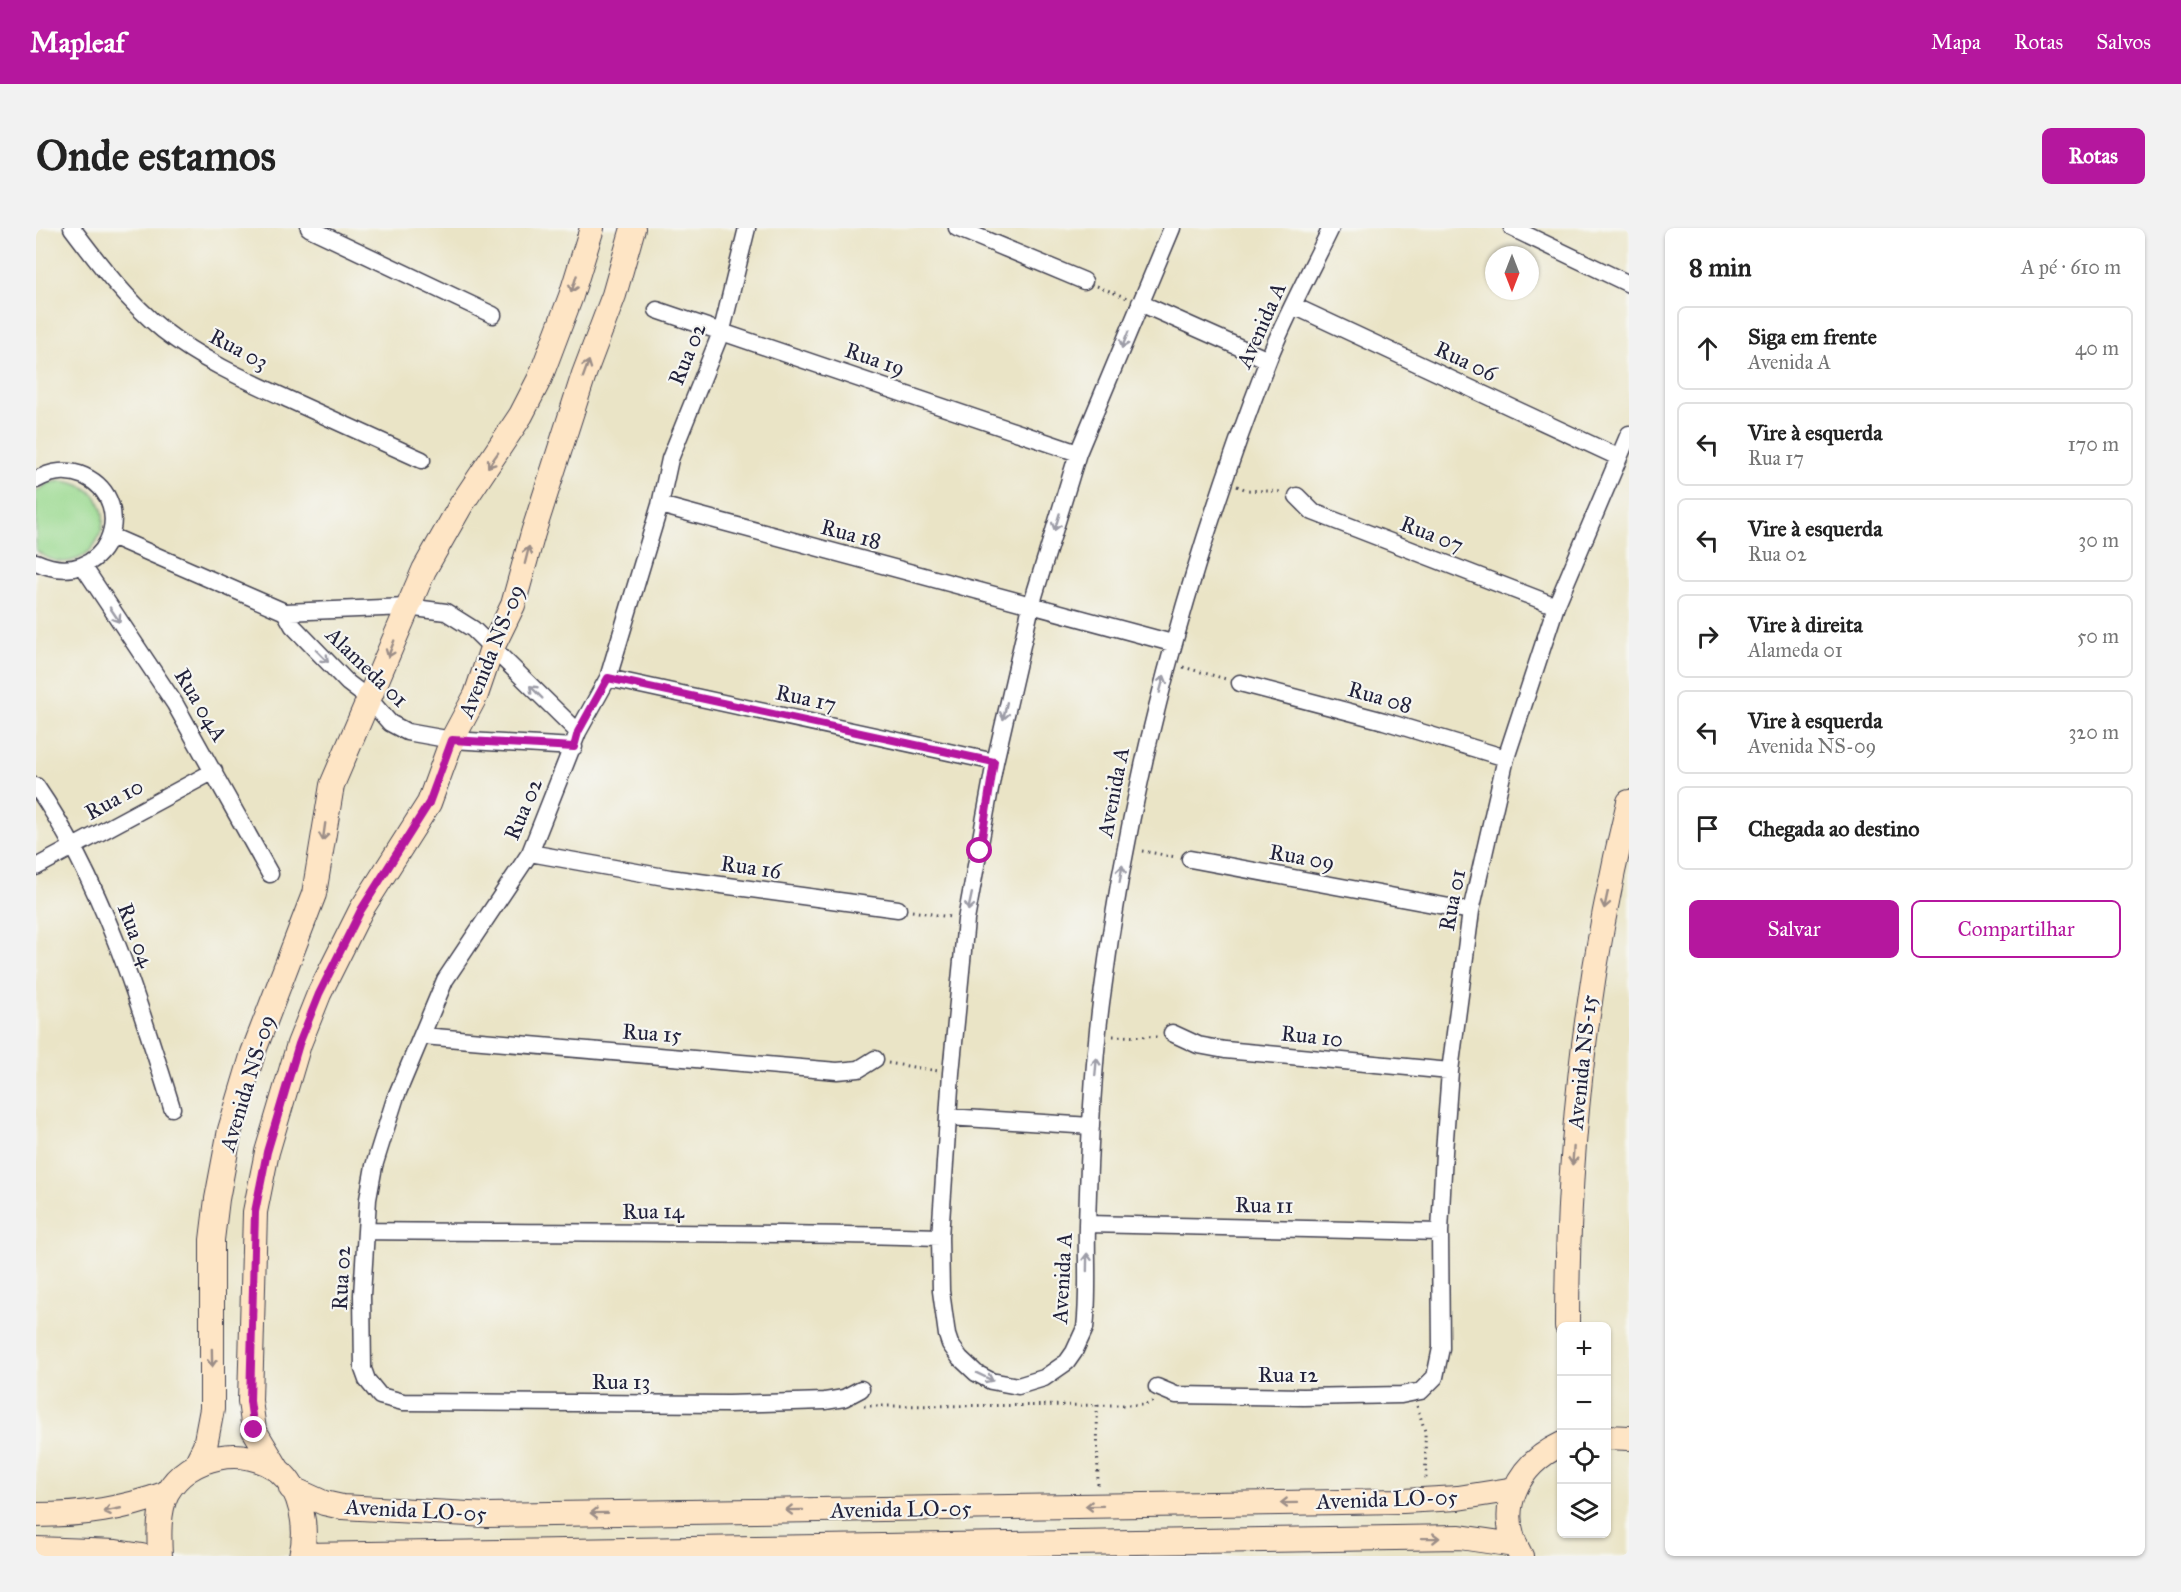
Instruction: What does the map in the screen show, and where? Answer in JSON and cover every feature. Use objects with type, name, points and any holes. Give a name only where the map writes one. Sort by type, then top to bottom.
[{"type":"main road","name":"Avenida NS-09","points":[[195,1464],[204,1446],[212,1409],[212,1240],[230,1130],[253,1053],[314,894],[332,785],[407,607],[445,531],[499,452],[540,378],[571,296],[592,228]]},
{"type":"main road","name":"Avenida NS-09","points":[[302,1556],[303,1519],[285,1479],[254,1430],[250,1401],[255,1212],[267,1152],[299,1044],[319,994],[361,910],[429,803],[452,740],[476,696],[492,648],[513,604],[536,523],[584,374],[614,295],[633,228]]},
{"type":"main road","name":"Avenida NS-15","points":[[1568,1322],[1570,1188],[1582,1048],[1604,909],[1629,802]]},
{"type":"main road","points":[[1611,1437],[1629,1438]]},
{"type":"main road","points":[[1518,1550],[1510,1518],[1515,1488],[1533,1461],[1557,1446]]},
{"type":"main road","name":"Avenida LO-05","points":[[195,1464],[220,1457],[251,1458],[324,1503],[342,1507],[487,1515],[1426,1500],[1515,1488]]},
{"type":"main road","points":[[36,1515],[99,1512],[130,1506],[167,1493],[195,1464]]},
{"type":"main road","points":[[160,1556],[162,1510],[167,1493]]},
{"type":"main road","name":"Avenida LO-05","points":[[302,1556],[1460,1537],[1518,1550]]},
{"type":"main road","points":[[36,1549],[116,1552],[142,1556]]},
{"type":"street","name":"Rua 03","points":[[72,228],[107,274],[134,302],[162,329],[195,352],[226,371],[422,460]]},
{"type":"street","points":[[309,228],[493,315]]},
{"type":"street","name":"Rua 02","points":[[380,1396],[367,1380],[362,1360],[362,1295],[366,1231],[374,1166],[395,1099],[445,980],[530,853],[576,740],[608,678],[660,505],[670,459],[722,330],[747,228]]},
{"type":"street","points":[[957,228],[1084,281]]},
{"type":"street","name":"Avenida A","points":[[1172,228],[1078,453],[1031,606],[994,762],[966,920],[948,1117],[940,1237],[941,1291],[947,1335],[950,1344],[960,1358],[976,1373],[991,1381],[1018,1386],[1044,1378],[1056,1371],[1074,1352],[1082,1337],[1086,1321],[1091,1126],[1101,1006],[1125,848],[1145,748],[1172,643],[1224,481],[1268,360],[1331,228]]},
{"type":"street","points":[[1512,228],[1629,284]]},
{"type":"street","points":[[1140,303],[1268,360]]},
{"type":"street","name":"Rua 06","points":[[1294,306],[1618,457]]},
{"type":"street","name":"Rua 19","points":[[657,310],[722,330],[1078,453]]},
{"type":"street","name":"Rua 01","points":[[1416,1392],[1435,1377],[1441,1355],[1440,1232],[1450,1071],[1471,911],[1506,758],[1557,606],[1629,434]]},
{"type":"street","points":[[36,480],[60,471],[76,473],[91,480],[103,491],[110,505],[113,520],[111,536],[95,559],[83,566],[67,570],[50,568],[36,562]]},
{"type":"street","name":"Rua 07","points":[[1297,496],[1313,512],[1557,606]]},
{"type":"street","name":"Rua 18","points":[[660,505],[1172,643]]},
{"type":"street","name":"Alameda 01","points":[[111,536],[285,612],[407,607],[435,609],[456,616],[492,648],[576,740]]},
{"type":"street","name":"Rua 04A","points":[[83,566],[175,704],[270,874]]},
{"type":"street","name":"Alameda 01","points":[[285,612],[293,626],[315,649],[357,692],[369,699],[399,729],[419,736],[452,740],[576,740]]},
{"type":"street","name":"Rua 17","points":[[608,678],[994,762]]},
{"type":"street","name":"Rua 08","points":[[1240,683],[1384,721],[1506,758]]},
{"type":"street","name":"Rua 10","points":[[36,867],[214,771]]},
{"type":"street","name":"Rua 04","points":[[36,786],[102,906],[151,1040],[172,1108]]},
{"type":"street","name":"Rua 16","points":[[530,853],[670,878],[898,909]]},
{"type":"street","name":"Rua 09","points":[[1190,859],[1471,911]]},
{"type":"street","name":"Rua 10","points":[[1172,1033],[1198,1046],[1225,1050],[1450,1071]]},
{"type":"street","name":"Rua 15","points":[[423,1036],[837,1071],[859,1070],[875,1059]]},
{"type":"street","points":[[948,1117],[1091,1126]]},
{"type":"street","name":"Rua 11","points":[[1087,1224],[1440,1232]]},
{"type":"street","name":"Rua 14","points":[[366,1231],[603,1234],[775,1233],[940,1237]]},
{"type":"street","name":"Rua 13","points":[[380,1396],[393,1401],[426,1403],[728,1404],[839,1400],[861,1389]]},
{"type":"street","name":"Rua 12","points":[[1161,1389],[1176,1395],[1303,1397],[1416,1392]]},
{"type":"path","points":[[1084,281],[1140,303]]},
{"type":"path","points":[[1224,481],[1247,490],[1297,496]]},
{"type":"path","points":[[1167,663],[1240,683]]},
{"type":"path","points":[[1125,848],[1190,859]]},
{"type":"path","points":[[898,909],[966,920]]},
{"type":"path","points":[[1099,1035],[1160,1037],[1172,1033]]},
{"type":"path","points":[[875,1059],[899,1067],[951,1073]]},
{"type":"path","points":[[839,1400],[853,1406],[868,1407],[1145,1405],[1161,1389]]},
{"type":"path","points":[[1416,1392],[1425,1431],[1426,1500]]},
{"type":"path","points":[[1097,1405],[1098,1506]]},
{"type":"green space","points":[[61,481],[85,488],[99,502],[103,519],[99,536],[89,551],[74,560],[56,561],[36,550],[36,492],[49,483]]},
{"type":"route","points":[[254,1430],[250,1401],[255,1212],[267,1152],[299,1044],[319,994],[361,910],[429,803],[452,740],[574,747],[578,732],[608,678],[994,762],[980,851]]}]
